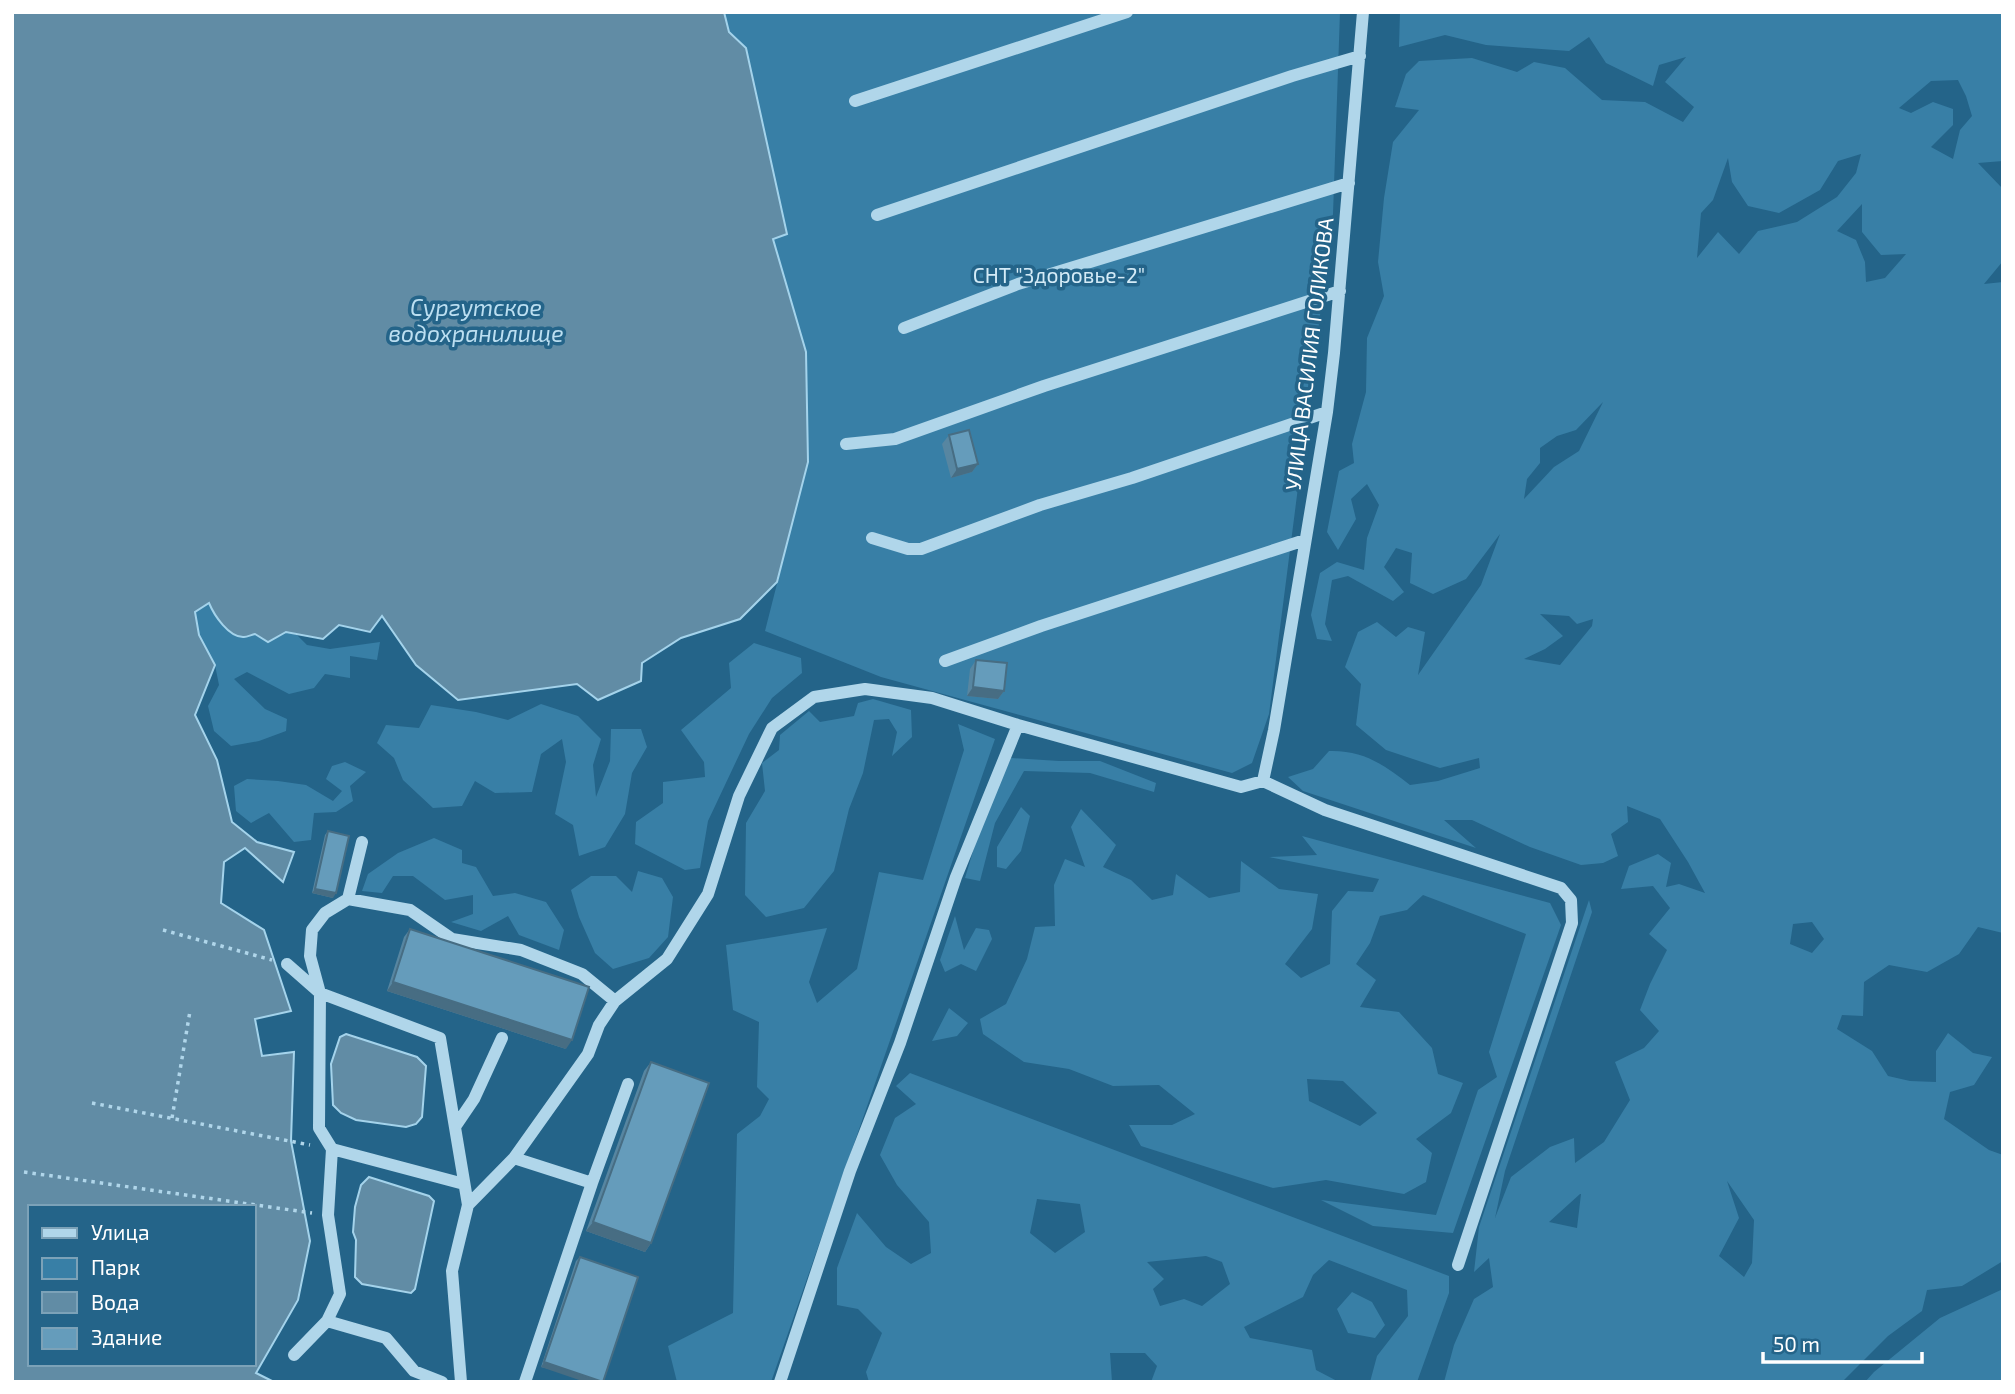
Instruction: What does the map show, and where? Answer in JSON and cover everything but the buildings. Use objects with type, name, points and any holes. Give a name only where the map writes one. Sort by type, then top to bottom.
[{"type":"street","points":[[855,101],[1127,12]]},
{"type":"street","name":"УЛИЦА ВАСИЛИЯ ГОЛИКОВА","points":[[1263,781],[1274,730],[1327,412],[1363,12]]},
{"type":"street","points":[[877,215],[1292,76],[1360,56]]},
{"type":"street","points":[[904,328],[1018,284],[1349,183]]},
{"type":"street","points":[[846,444],[895,439],[1044,386],[1339,291]]},
{"type":"street","points":[[872,538],[908,549],[921,549],[1040,505],[1132,478],[1327,412]]},
{"type":"street","points":[[946,661],[1041,626],[1306,540]]},
{"type":"street","points":[[468,1206],[514,1158],[588,1054],[599,1025],[615,1001],[667,959],[708,894],[739,796],[772,728],[814,697],[864,689],[932,698],[1018,725],[1241,787],[1263,781],[1325,810],[1561,888],[1571,900],[1572,923],[1458,1265]]},
{"type":"street","points":[[780,1382],[850,1171],[900,1043],[956,877],[1018,725]]},
{"type":"street","points":[[348,899],[362,842]]},
{"type":"street","points":[[294,1354],[327,1321],[340,1294],[328,1214],[332,1149],[319,1128],[320,993],[310,956],[312,930],[326,913],[348,899],[410,911],[452,939],[520,950],[582,974],[615,1001]]},
{"type":"street","points":[[287,964],[320,993],[439,1038],[468,1206],[452,1271],[461,1382]]},
{"type":"street","points":[[455,1127],[474,1099],[502,1038]]},
{"type":"street","points":[[525,1382],[628,1084]]},
{"type":"street","points":[[332,1149],[464,1184]]},
{"type":"street","points":[[514,1158],[592,1183]]},
{"type":"street","points":[[327,1321],[386,1338],[414,1371],[442,1382]]},
{"type":"path","points":[[163,930],[287,964]]},
{"type":"path","points":[[172,1118],[190,1011]]},
{"type":"path","points":[[92,1103],[332,1149]]},
{"type":"path","points":[[24,1172],[328,1214]]},
{"type":"green space","name":"СНТ \"Здоровье-2\"","points":[[724,12],[1340,12],[1333,214],[1269,714],[1252,763],[1232,773],[881,677],[765,631],[808,462],[806,352],[773,238],[786,234]]},
{"type":"green space","points":[[1400,12],[2003,12],[2003,161],[1978,163],[2003,189],[2003,261],[1984,284],[2003,282],[2003,933],[1978,927],[1959,954],[1927,972],[1889,965],[1864,982],[1863,1016],[1842,1015],[1837,1029],[1872,1051],[1888,1076],[1910,1081],[1936,1082],[1936,1051],[1948,1033],[1973,1053],[1992,1057],[1974,1085],[1950,1092],[1944,1119],[1989,1150],[2003,1155],[2003,1261],[1962,1286],[1927,1290],[1922,1311],[1888,1336],[1842,1382],[1444,1382],[1454,1345],[1474,1299],[1493,1287],[1489,1258],[1474,1272],[1479,1227],[1589,900],[1592,912],[1505,1171],[1495,1218],[1511,1177],[1550,1147],[1574,1138],[1575,1163],[1604,1142],[1630,1100],[1615,1062],[1644,1048],[1659,1031],[1640,1010],[1667,950],[1649,934],[1670,908],[1653,886],[1621,889],[1629,866],[1658,854],[1671,863],[1666,887],[1679,884],[1705,893],[1660,819],[1627,806],[1628,822],[1611,834],[1618,856],[1603,863],[1581,865],[1530,847],[1472,820],[1444,820],[1476,848],[1303,791],[1288,777],[1313,769],[1329,751],[1352,753],[1372,760],[1410,785],[1438,781],[1480,768],[1479,758],[1440,768],[1386,750],[1356,725],[1361,684],[1345,667],[1358,632],[1377,622],[1396,637],[1408,627],[1425,632],[1418,675],[1481,585],[1500,534],[1466,579],[1433,594],[1410,583],[1412,553],[1396,548],[1384,567],[1404,592],[1393,601],[1348,576],[1332,580],[1325,624],[1332,641],[1317,639],[1311,615],[1320,573],[1337,562],[1364,570],[1367,538],[1379,505],[1367,484],[1351,499],[1356,519],[1338,550],[1327,532],[1339,471],[1354,463],[1352,444],[1366,392],[1367,338],[1384,296],[1378,262],[1393,142],[1419,110],[1395,107],[1406,74],[1419,61],[1472,58],[1517,72],[1534,62],[1565,68],[1602,100],[1645,102],[1683,122],[1694,107],[1665,82],[1686,57],[1659,65],[1653,86],[1606,63],[1589,37],[1569,51],[1486,45],[1445,35],[1399,47]],"holes":[[[1958,80],[1972,116],[1960,130],[1953,159],[1931,147],[1953,125],[1953,109],[1933,102],[1911,113],[1899,108],[1931,81]],[[1861,154],[1856,173],[1837,197],[1797,222],[1758,231],[1739,254],[1718,232],[1697,258],[1701,213],[1713,200],[1728,158],[1732,182],[1748,206],[1779,213],[1820,190],[1838,161]],[[1862,204],[1862,232],[1881,255],[1906,254],[1885,278],[1866,282],[1865,262],[1856,240],[1837,231]],[[1603,402],[1579,451],[1554,467],[1524,499],[1527,479],[1540,463],[1540,448],[1557,436],[1576,430]],[[1540,614],[1569,616],[1577,624],[1593,619],[1592,626],[1560,665],[1524,659],[1563,636]],[[1812,922],[1824,939],[1812,953],[1790,944],[1793,924]],[[1727,1181],[1754,1220],[1752,1263],[1744,1277],[1719,1256],[1739,1218]],[[1580,1194],[1581,1194],[1577,1228],[1549,1222]]]},
{"type":"green space","points":[[209,603],[243,637],[255,634],[268,641],[286,632],[297,635],[307,645],[330,649],[380,642],[377,660],[350,656],[350,678],[325,674],[314,688],[289,694],[247,672],[234,679],[265,709],[287,719],[286,731],[259,741],[231,746],[214,731],[208,706],[219,685],[215,665],[199,635],[195,612]]},
{"type":"green space","points":[[754,643],[801,658],[802,673],[772,698],[749,734],[708,821],[700,868],[685,870],[635,844],[636,822],[663,803],[663,782],[705,777],[704,762],[681,730],[731,688],[729,663]]},
{"type":"green space","points":[[873,699],[911,710],[912,737],[892,756],[897,732],[889,719],[874,720],[863,773],[849,809],[834,871],[804,908],[766,917],[745,895],[746,823],[765,791],[762,763],[779,750],[780,735],[809,711],[820,722],[854,716],[858,703]]},
{"type":"green space","points":[[541,704],[578,716],[601,739],[593,765],[596,797],[610,761],[611,729],[641,729],[647,747],[632,773],[625,814],[605,847],[579,856],[573,825],[555,814],[566,762],[562,739],[541,754],[532,792],[495,793],[475,781],[462,806],[433,808],[403,780],[394,758],[377,743],[386,725],[419,728],[431,705],[508,720]]},
{"type":"green space","points":[[958,724],[995,739],[771,1382],[677,1382],[668,1346],[733,1313],[737,1134],[760,1116],[769,1099],[757,1087],[759,1022],[733,1010],[726,945],[827,928],[809,982],[817,1003],[857,969],[879,872],[923,880],[964,750]]},
{"type":"green space","points":[[1011,758],[1100,761],[1156,783],[1154,792],[1090,773],[1024,771],[995,823],[980,881],[965,878],[983,818]]},
{"type":"green space","points":[[345,762],[366,772],[350,786],[353,801],[336,812],[314,813],[311,840],[294,842],[269,813],[251,823],[236,811],[234,786],[247,779],[306,785],[333,801],[342,791],[326,779],[332,766]]},
{"type":"green space","points":[[1021,807],[1030,816],[1021,851],[1006,869],[997,867],[997,847]]},
{"type":"green space","points":[[1081,809],[1116,845],[1103,867],[1131,880],[1152,900],[1173,895],[1176,874],[1209,898],[1240,892],[1241,861],[1279,889],[1318,894],[1312,929],[1285,964],[1301,978],[1330,964],[1332,911],[1348,891],[1373,892],[1379,879],[1269,857],[1317,855],[1302,836],[1550,903],[1561,925],[1453,1233],[1373,1226],[1321,1200],[1436,1215],[1478,1090],[1497,1077],[1489,1052],[1526,934],[1423,895],[1407,910],[1380,916],[1370,943],[1356,964],[1376,980],[1360,1007],[1399,1012],[1432,1048],[1438,1074],[1463,1083],[1451,1113],[1416,1139],[1432,1153],[1426,1182],[1404,1194],[1326,1180],[1273,1188],[1141,1146],[1129,1125],[1172,1125],[1195,1114],[1159,1085],[1113,1086],[1069,1069],[1024,1062],[983,1034],[980,1019],[1006,1004],[1027,959],[1035,927],[1055,926],[1054,885],[1065,859],[1085,867],[1071,827]],"holes":[[[1307,1079],[1343,1081],[1377,1113],[1360,1126],[1309,1101]]]},
{"type":"green space","points":[[434,838],[462,850],[462,863],[476,867],[493,896],[515,893],[546,902],[564,930],[559,950],[519,935],[508,916],[481,931],[451,922],[473,914],[473,895],[445,900],[413,876],[393,876],[382,893],[362,891],[368,874],[398,853]]},
{"type":"green space","points":[[638,871],[662,878],[673,897],[668,937],[649,958],[613,969],[595,953],[579,917],[571,890],[591,876],[616,876],[632,892]]},
{"type":"green space","points":[[955,916],[964,950],[976,928],[989,930],[992,939],[976,971],[961,964],[945,972],[940,960]]},
{"type":"green space","points":[[949,1008],[968,1023],[957,1036],[932,1041]]},
{"type":"green space","points":[[910,1073],[1449,1276],[1449,1293],[1417,1382],[1370,1382],[1377,1356],[1408,1316],[1407,1290],[1329,1260],[1313,1275],[1303,1297],[1244,1327],[1250,1338],[1312,1350],[1316,1370],[1339,1382],[1151,1382],[1157,1366],[1145,1353],[1110,1353],[1112,1382],[869,1382],[866,1372],[882,1333],[858,1309],[837,1305],[837,1268],[857,1213],[886,1247],[911,1264],[931,1253],[929,1222],[897,1185],[880,1155],[895,1118],[916,1104],[896,1086]],"holes":[[[1037,1199],[1080,1204],[1085,1232],[1055,1253],[1030,1233]],[[1206,1256],[1222,1262],[1230,1284],[1202,1306],[1184,1299],[1160,1306],[1153,1289],[1164,1279],[1147,1262]]]},
{"type":"green space","points":[[2003,1289],[2003,1382],[1865,1382],[1940,1318]]},
{"type":"green space","points":[[1352,1292],[1372,1302],[1385,1325],[1375,1338],[1348,1333],[1337,1309]]},
{"type":"water","name":"Сургутское водохранилище","points":[[12,12],[724,12],[729,32],[746,48],[787,234],[773,239],[806,352],[808,462],[777,582],[740,619],[681,638],[642,663],[641,681],[598,700],[577,684],[458,700],[416,665],[382,616],[370,632],[339,625],[323,639],[286,632],[268,642],[255,634],[244,637],[233,634],[218,619],[209,603],[195,612],[199,635],[215,665],[195,715],[217,760],[232,822],[257,842],[294,852],[283,882],[245,848],[224,862],[221,903],[264,930],[291,1011],[255,1019],[262,1056],[294,1052],[291,1141],[310,1241],[298,1300],[256,1373],[274,1382],[12,1382]]},
{"type":"water","points":[[346,1034],[417,1057],[426,1066],[422,1117],[416,1124],[406,1127],[356,1120],[341,1113],[333,1105],[331,1064],[340,1037]]},
{"type":"water","points":[[369,1177],[429,1196],[434,1201],[415,1289],[411,1293],[362,1284],[355,1277],[355,1207],[361,1185]]}]
